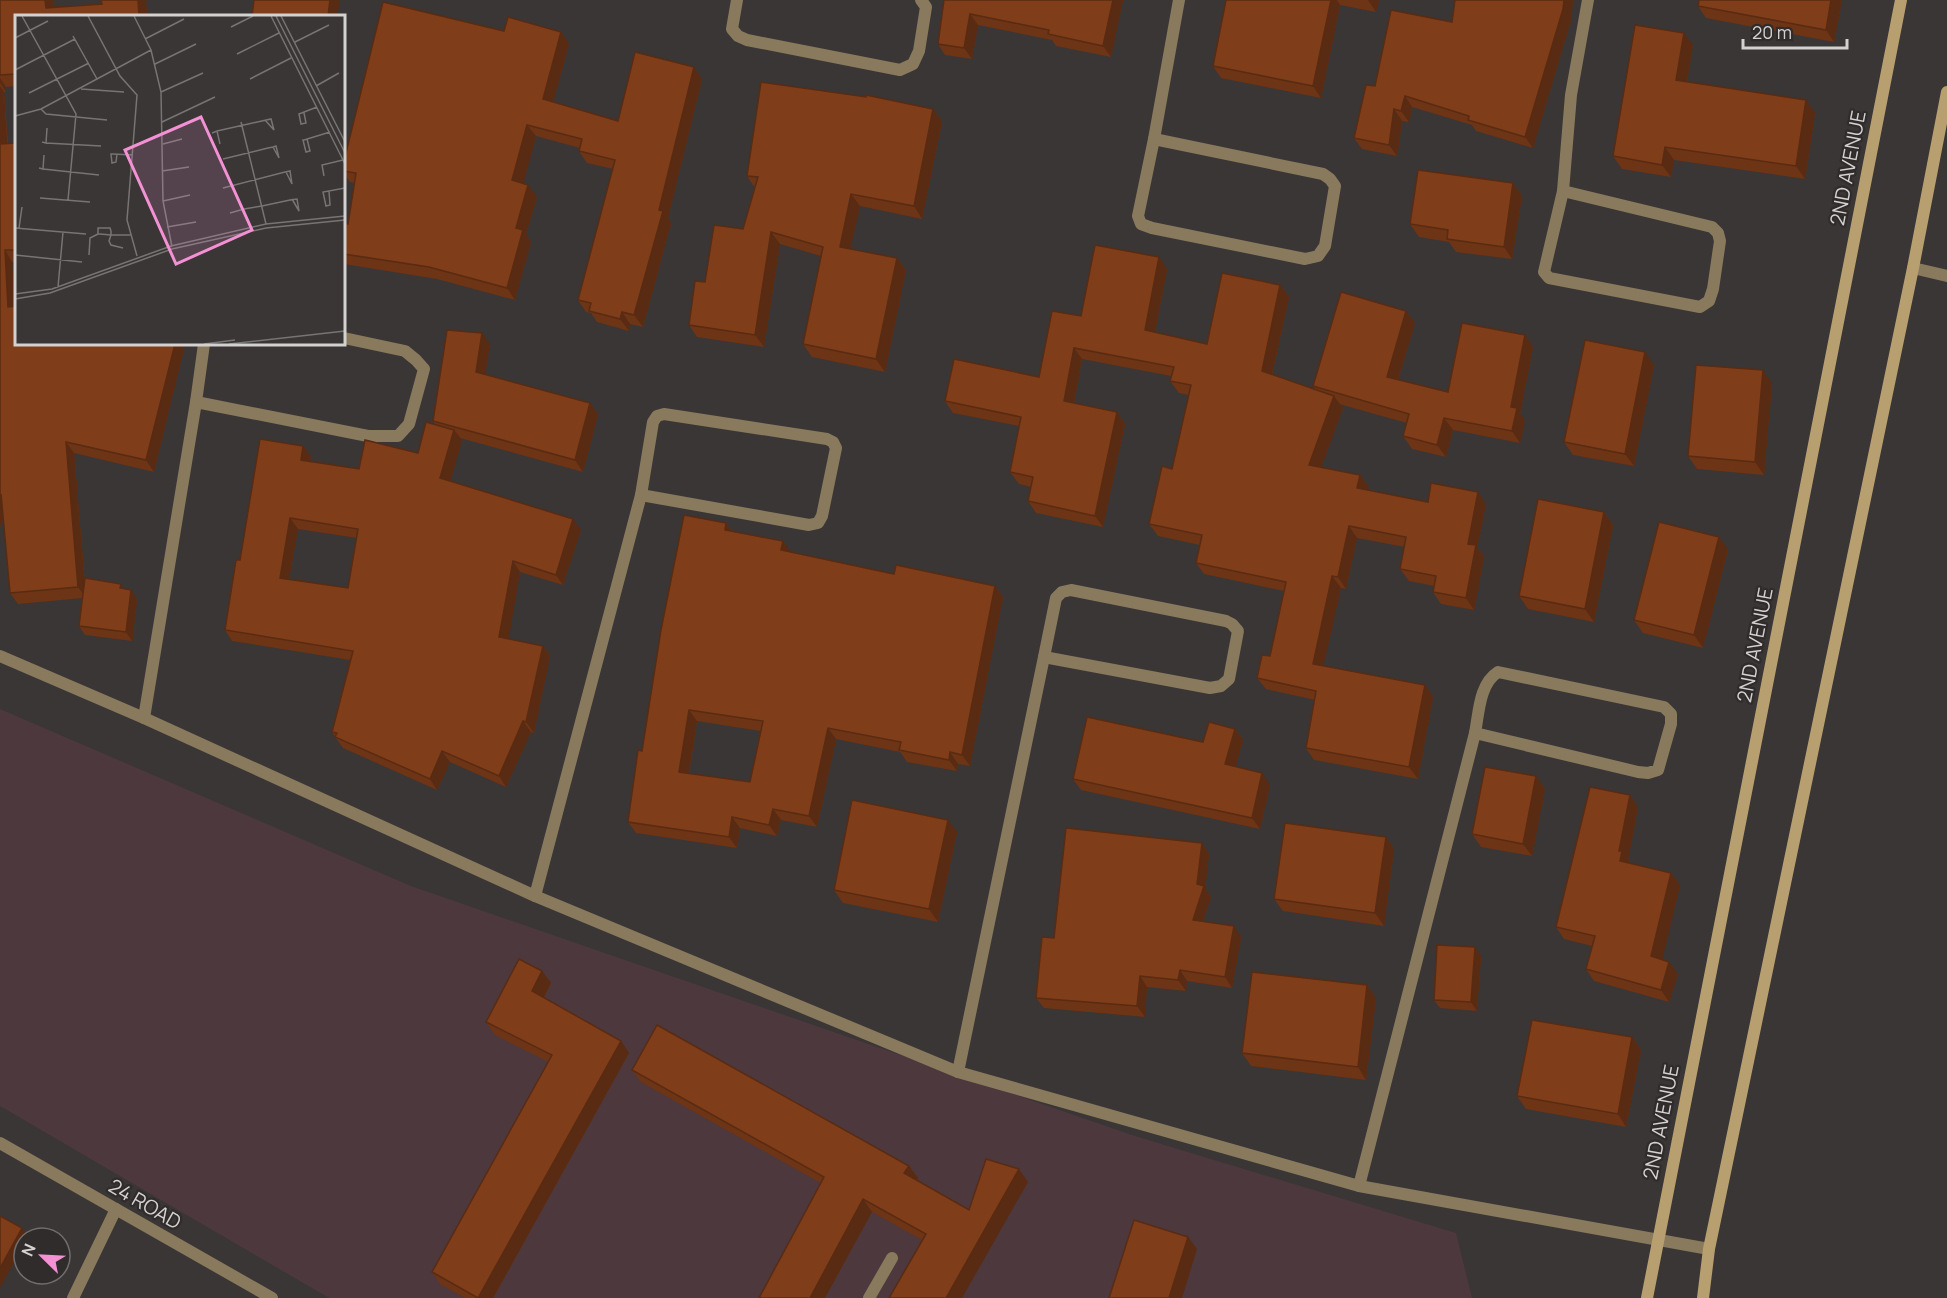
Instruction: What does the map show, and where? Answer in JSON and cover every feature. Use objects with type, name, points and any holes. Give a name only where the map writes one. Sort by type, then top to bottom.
[{"type":"street","points":[[737,0],[732,29],[738,36],[747,40],[900,70],[913,64],[920,51],[926,7],[921,0]]},
{"type":"street","points":[[1155,139],[1323,174],[1335,186],[1325,246],[1318,256],[1305,259],[1152,228],[1142,224],[1138,216],[1155,139],[1179,0]]},
{"type":"street","points":[[1563,191],[1712,227],[1718,233],[1720,241],[1709,301],[1700,307],[1549,278],[1544,272],[1563,191],[1571,95],[1588,0]]},
{"type":"street","name":"2ND AVENUE","points":[[1647,1298],[1901,0]]},
{"type":"street","points":[[1703,1298],[1709,1249],[1913,268],[1947,92]]},
{"type":"street","points":[[1913,268],[1947,276]]},
{"type":"street","points":[[196,402],[368,436],[398,436],[409,424],[424,369],[405,351],[345,338]]},
{"type":"street","points":[[144,718],[204,345]]},
{"type":"street","points":[[535,896],[641,495],[653,422],[657,416],[664,414],[826,439],[833,442],[836,448],[822,516],[818,524],[810,525],[641,495]]},
{"type":"street","points":[[958,1072],[1056,598],[1062,592],[1071,590],[1226,621],[1238,631],[1229,679],[1221,686],[1210,687],[1044,657]]},
{"type":"street","points":[[0,656],[144,718],[535,896],[958,1072],[1359,1186],[1709,1249]]},
{"type":"street","points":[[1359,1186],[1475,733],[1485,685],[1498,672],[1664,707],[1671,714],[1671,724],[1658,770],[1648,773],[1475,733]]},
{"type":"street","name":"24 ROAD","points":[[0,1143],[272,1298]]},
{"type":"street","points":[[73,1298],[116,1209]]},
{"type":"street","points":[[869,1298],[892,1258]]},
{"type":"shaded area","points":[[0,709],[411,886],[1135,1136],[1456,1233],[1472,1298],[329,1298],[0,1106]]},
{"type":"building","points":[[0,0],[45,0],[46,8],[102,4],[101,0],[138,0],[139,15],[15,15],[15,74],[0,75]]},
{"type":"building","points":[[254,0],[330,0],[328,15],[252,15]]},
{"type":"building","points":[[944,0],[1113,0],[1103,46],[1048,34],[1049,30],[970,14],[964,48],[938,44]]},
{"type":"building","points":[[1226,0],[1331,0],[1313,86],[1213,66]]},
{"type":"building","points":[[1455,0],[1564,0],[1525,137],[1468,120],[1469,116],[1405,96],[1401,111],[1394,109],[1389,145],[1354,138],[1366,85],[1375,86],[1391,10],[1452,22]]},
{"type":"building","points":[[1699,0],[1831,0],[1826,30],[1698,6]]},
{"type":"building","points":[[383,2],[504,31],[508,17],[561,32],[543,99],[618,121],[635,52],[694,67],[659,210],[663,211],[634,315],[622,312],[620,319],[589,311],[591,303],[578,300],[615,160],[579,151],[582,139],[527,125],[512,180],[528,185],[516,228],[523,230],[507,288],[429,267],[345,254],[345,223],[348,224],[356,173],[345,171],[345,157]]},
{"type":"building","points":[[1635,25],[1684,33],[1676,80],[1806,100],[1796,166],[1665,147],[1662,165],[1613,156]]},
{"type":"building","points":[[761,82],[866,97],[866,95],[933,109],[914,206],[851,194],[840,247],[897,258],[876,359],[803,344],[823,247],[771,232],[755,335],[689,325],[695,281],[705,282],[714,225],[743,229],[758,177],[747,176]]},
{"type":"building","points":[[15,143],[15,250],[5,250],[8,307],[15,306],[15,345],[175,345],[146,460],[66,442],[78,587],[10,593],[1,494],[0,497],[0,144]]},
{"type":"building","points":[[1418,170],[1513,183],[1504,247],[1447,239],[1448,230],[1410,224]]},
{"type":"building","points":[[1095,245],[1159,257],[1145,330],[1207,344],[1222,273],[1280,285],[1262,371],[1334,396],[1309,465],[1360,475],[1357,488],[1428,502],[1431,483],[1478,492],[1468,544],[1476,545],[1466,598],[1433,592],[1436,576],[1400,569],[1406,537],[1349,526],[1338,577],[1332,576],[1313,664],[1425,685],[1409,767],[1306,748],[1316,691],[1257,678],[1262,655],[1270,656],[1286,582],[1196,563],[1202,535],[1149,524],[1162,466],[1172,469],[1191,385],[1170,381],[1174,367],[1074,348],[1064,401],[1117,412],[1095,516],[1028,501],[1033,477],[1010,472],[1021,417],[945,401],[954,359],[1039,377],[1052,311],[1081,316]]},
{"type":"building","points":[[1341,292],[1406,311],[1387,377],[1448,392],[1462,323],[1525,335],[1511,407],[1517,408],[1512,431],[1444,418],[1437,445],[1403,436],[1409,414],[1313,386]]},
{"type":"building","points":[[447,330],[482,333],[476,372],[590,403],[575,460],[433,421]]},
{"type":"building","points":[[1585,340],[1645,352],[1625,454],[1564,442]]},
{"type":"building","points":[[1696,365],[1763,370],[1755,462],[1688,456]]},
{"type":"building","points":[[426,422],[454,430],[440,478],[573,519],[556,575],[513,561],[499,637],[543,646],[526,722],[523,721],[499,776],[442,751],[430,779],[335,737],[337,733],[332,732],[353,651],[225,630],[236,560],[240,560],[260,439],[303,446],[301,460],[359,469],[365,440],[418,453]],"holes":[[[290,518],[358,529],[348,588],[280,578]]]},
{"type":"building","points":[[1538,499],[1604,512],[1585,609],[1519,596]]},
{"type":"building","points":[[684,515],[726,523],[725,530],[783,541],[781,550],[894,574],[896,565],[995,586],[962,755],[950,752],[949,760],[899,750],[901,742],[828,728],[809,816],[773,809],[769,825],[732,817],[729,837],[628,822],[638,750],[642,751],[661,630]],"holes":[[[689,710],[763,721],[750,782],[679,772]]]},
{"type":"building","points":[[1659,522],[1719,537],[1694,635],[1634,620]]},
{"type":"building","points":[[85,578],[121,584],[120,588],[131,590],[126,632],[79,626]]},
{"type":"building","points":[[1087,717],[1203,742],[1209,722],[1235,729],[1225,764],[1262,773],[1252,818],[1073,779]]},
{"type":"building","points":[[1485,767],[1536,776],[1523,844],[1472,834]]},
{"type":"building","points":[[1590,787],[1630,795],[1619,851],[1622,851],[1620,861],[1671,873],[1651,956],[1669,962],[1661,990],[1586,969],[1595,936],[1556,927]]},
{"type":"building","points":[[852,800],[948,820],[929,909],[834,890]]},
{"type":"building","points":[[1285,823],[1386,837],[1375,913],[1274,899]]},
{"type":"building","points":[[1066,828],[1202,843],[1197,884],[1204,886],[1193,920],[1234,926],[1225,977],[1180,970],[1178,980],[1140,976],[1137,1006],[1036,998],[1042,937],[1054,938]]},
{"type":"building","points":[[1437,945],[1475,947],[1471,1002],[1434,1000]]},
{"type":"building","points":[[519,959],[542,971],[532,991],[621,1041],[478,1298],[432,1272],[552,1055],[486,1022]]},
{"type":"building","points":[[1252,972],[1367,985],[1358,1067],[1242,1053]]},
{"type":"building","points":[[1532,1020],[1632,1037],[1618,1114],[1517,1096]]},
{"type":"building","points":[[657,1025],[909,1166],[904,1173],[969,1210],[986,1159],[1019,1169],[946,1298],[889,1298],[926,1234],[863,1199],[810,1298],[759,1298],[824,1177],[632,1070]]},
{"type":"building","points":[[0,1216],[18,1226],[12,1226],[12,1246],[0,1268]]},
{"type":"building","points":[[1134,1220],[1188,1237],[1169,1298],[1109,1298]]}]
